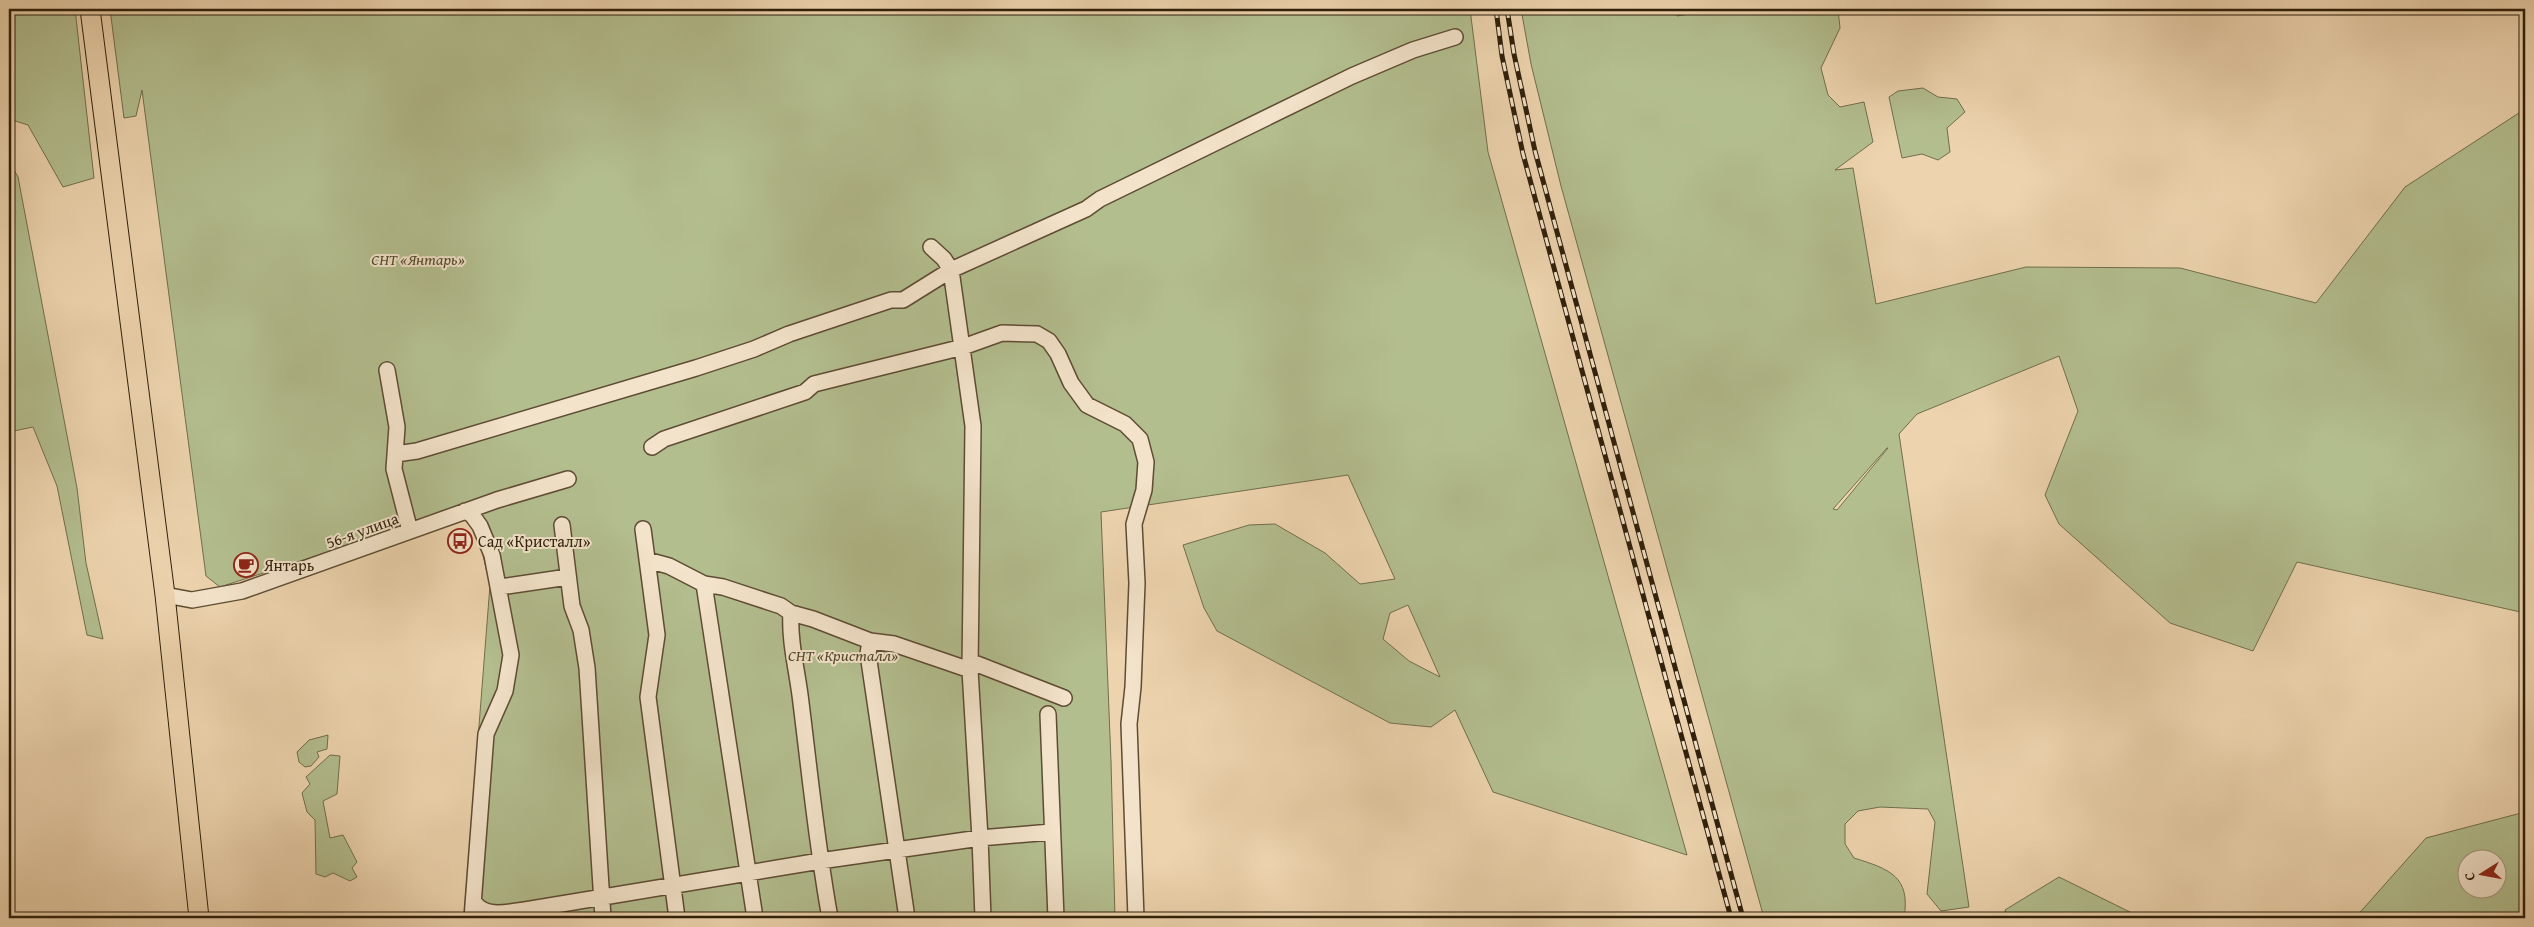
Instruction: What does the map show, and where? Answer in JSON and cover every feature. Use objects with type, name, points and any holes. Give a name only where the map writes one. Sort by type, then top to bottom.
[{"type":"main road","points":[[90,9],[165,594],[199,918]]},
{"type":"street","points":[[396,454],[417,451],[677,374],[891,300],[903,300],[950,270],[1086,209],[1100,199],[1352,76],[1413,50],[1455,37]]},
{"type":"street","points":[[931,247],[944,259],[950,270],[963,347],[973,426],[970,670],[983,918]]},
{"type":"street","points":[[652,447],[664,439],[805,392],[814,384],[963,347],[1002,333],[1036,334],[1049,341],[1058,354],[1071,383],[1087,405],[1125,424],[1140,439],[1146,462],[1144,490],[1134,524],[1137,592],[1134,687],[1129,724],[1136,918]]},
{"type":"street","points":[[386,370],[396,428],[394,469],[410,532]]},
{"type":"street","name":"56-я улица","points":[[165,594],[192,600],[242,591],[465,512],[568,479]]},
{"type":"street","points":[[465,512],[472,515],[480,526],[492,555],[500,587],[511,655],[506,691],[486,734],[472,918]]},
{"type":"street","points":[[562,525],[572,606],[581,630],[586,668],[603,918]]},
{"type":"street","points":[[643,529],[657,635],[648,696],[677,918]]},
{"type":"street","points":[[647,560],[669,566],[704,584],[724,587],[781,606],[790,613],[813,619],[870,641],[894,644],[970,670]]},
{"type":"street","points":[[500,587],[568,577]]},
{"type":"street","points":[[704,584],[755,918]]},
{"type":"street","points":[[790,613],[790,626],[797,664],[820,861],[830,918]]},
{"type":"street","points":[[870,641],[868,654],[907,918]]},
{"type":"street","points":[[970,670],[977,664],[1064,698]]},
{"type":"street","points":[[1048,714],[1051,832],[1056,918]]},
{"type":"street","points":[[474,902],[479,909],[489,914],[531,913],[602,896],[820,861],[980,838],[1051,832]]},
{"type":"green space","points":[[9,9],[75,9],[94,178],[63,187],[28,125],[9,119]]},
{"type":"green space","points":[[110,9],[1470,9],[1488,152],[1687,855],[1493,792],[1455,710],[1431,727],[1390,723],[1217,631],[1204,608],[1183,545],[1249,525],[1275,524],[1325,553],[1360,584],[1395,579],[1348,475],[1101,512],[1115,918],[464,918],[490,585],[477,530],[479,503],[220,587],[206,576],[142,90],[136,116],[124,118]],"holes":[[[1408,605],[1440,677],[1409,661],[1383,639],[1390,613]]]},
{"type":"green space","points":[[1521,9],[1676,9],[1677,16],[1706,11],[1706,9],[1838,9],[1840,28],[1821,68],[1828,95],[1840,107],[1864,102],[1873,142],[1835,170],[1853,168],[1876,304],[2026,267],[2180,268],[2316,303],[2405,187],[2525,109],[2525,613],[2297,562],[2253,651],[2170,623],[2059,524],[2045,495],[2078,411],[2059,356],[1917,414],[1899,434],[1969,907],[1941,911],[1927,894],[1935,822],[1928,809],[1880,807],[1858,811],[1845,824],[1845,844],[1854,858],[1878,866],[1895,876],[1904,892],[1904,918],[1764,918],[1561,186],[1531,64]],"holes":[[[1888,448],[1837,510],[1833,509]]]},
{"type":"green space","points":[[1923,88],[1938,97],[1957,99],[1965,112],[1947,128],[1950,152],[1938,160],[1922,154],[1902,158],[1889,97],[1898,91]]},
{"type":"green space","points":[[9,161],[18,177],[77,488],[86,563],[103,639],[87,635],[57,486],[33,427],[9,432]]},
{"type":"green space","points":[[328,735],[327,749],[317,752],[319,757],[311,766],[305,767],[299,762],[297,752],[309,740]]},
{"type":"green space","points":[[330,755],[340,756],[337,794],[323,801],[330,838],[343,835],[357,862],[352,868],[357,877],[350,881],[333,873],[325,877],[316,874],[315,820],[307,812],[302,793],[310,784],[306,777]]},
{"type":"green space","points":[[2525,812],[2525,918],[2355,918],[2426,838]]},
{"type":"green space","points":[[2059,877],[2142,918],[2007,918],[2005,910]]},
{"type":"railway","points":[[1496,9],[1502,56],[1523,154],[1731,918]]},
{"type":"railway","points":[[1507,9],[1514,54],[1535,151],[1743,918]]},
{"type":"place","name":"Сад «Кристалл»","points":[[460,541]]},
{"type":"place","name":"Янтарь","points":[[246,565]]},
{"type":"park label","name":"СНТ «Янтарь»","points":[[418,259]]},
{"type":"park label","name":"СНТ «Кристалл»","points":[[843,655]]}]
